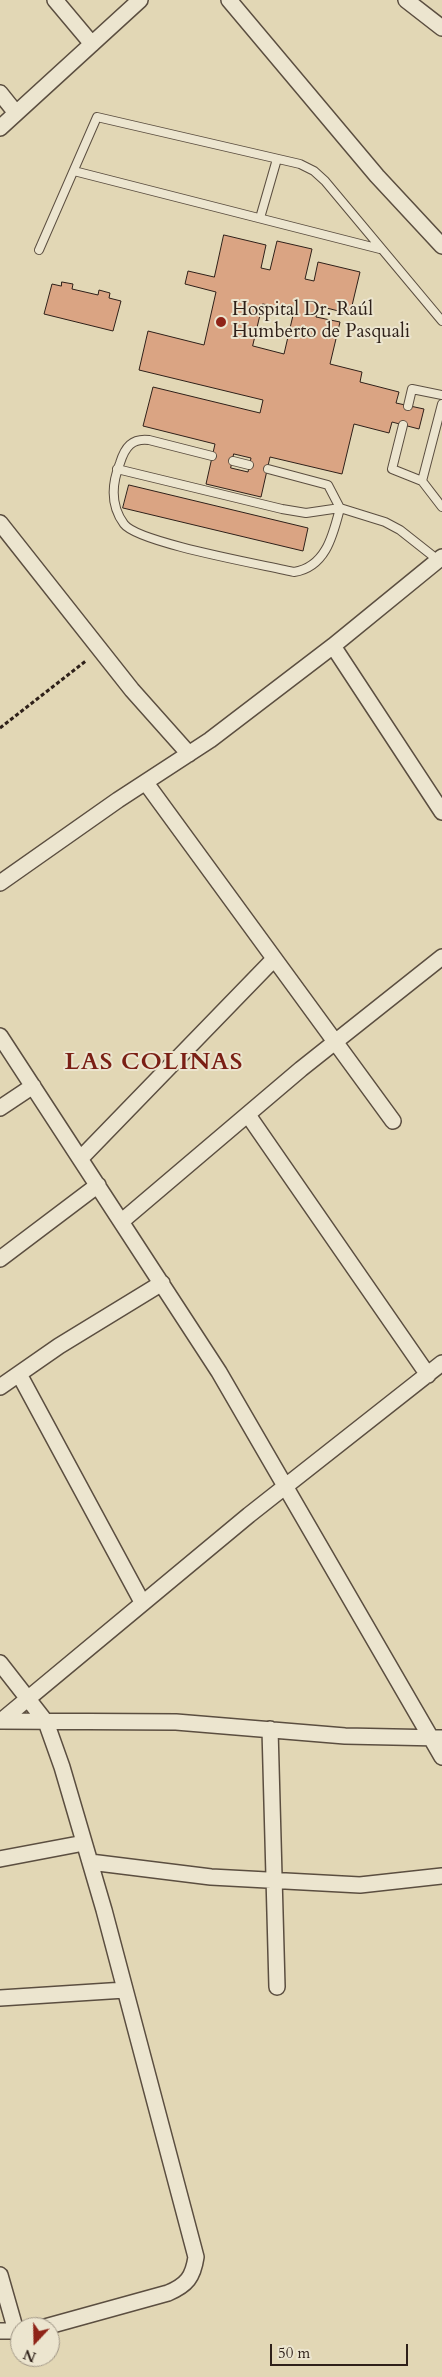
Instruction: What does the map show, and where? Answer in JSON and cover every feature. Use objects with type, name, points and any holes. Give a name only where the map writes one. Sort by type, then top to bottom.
[{"type":"street","points":[[55,0],[92,44]]},
{"type":"street","points":[[0,128],[140,0]]},
{"type":"street","points":[[229,0],[376,176],[442,246]]},
{"type":"street","points":[[406,0],[442,28]]},
{"type":"street","points":[[0,93],[16,113]]},
{"type":"street","points":[[0,523],[99,650],[189,754]]},
{"type":"street","points":[[0,882],[189,754],[333,646],[440,558]]},
{"type":"street","points":[[333,646],[442,812]]},
{"type":"street","points":[[146,783],[334,1043],[393,1121]]},
{"type":"street","points":[[122,1220],[334,1043],[442,957]]},
{"type":"street","points":[[81,1158],[274,959]]},
{"type":"street","points":[[0,1036],[122,1220],[219,1372],[284,1486],[437,1738],[442,1756]]},
{"type":"street","points":[[0,1108],[33,1086]]},
{"type":"street","points":[[248,1115],[428,1374]]},
{"type":"street","points":[[0,1259],[98,1185]]},
{"type":"street","points":[[0,1387],[59,1346],[162,1283]]},
{"type":"street","points":[[1,1721],[284,1486],[442,1363]]},
{"type":"street","points":[[19,1374],[142,1602]]},
{"type":"street","points":[[0,1663],[46,1722],[62,1767],[90,1862],[196,2257],[190,2280],[182,2287],[168,2293],[60,2323]]},
{"type":"street","points":[[1,1721],[176,1722],[345,1736],[437,1738]]},
{"type":"street","points":[[270,1729],[277,1987]]},
{"type":"street","points":[[0,1859],[84,1844]]},
{"type":"street","points":[[90,1862],[211,1877],[360,1885],[442,1876]]},
{"type":"street","points":[[0,1998],[125,1990]]},
{"type":"street","points":[[0,2275],[14,2317]]},
{"type":"lane","points":[[39,250],[97,117],[300,164],[314,171],[325,181],[442,321]]},
{"type":"lane","points":[[260,218],[277,159]]},
{"type":"lane","points":[[74,171],[381,249]]},
{"type":"lane","points":[[408,406],[412,389],[442,395]]},
{"type":"lane","points":[[422,481],[442,404]]},
{"type":"lane","points":[[403,425],[392,469],[422,481],[442,507]]},
{"type":"lane","points":[[212,456],[138,439],[123,453],[113,483],[113,497],[125,526],[153,540],[294,572],[304,571],[315,564],[325,552],[340,508],[328,485],[268,469]]},
{"type":"lane","points":[[233,461],[249,465]]},
{"type":"lane","points":[[117,470],[282,509],[306,513],[340,508],[385,522],[400,530],[440,558]]},
{"type":"path","points":[[0,728],[99,650]]},
{"type":"building","points":[[224,235],[266,245],[261,268],[270,270],[277,241],[312,249],[305,279],[314,281],[318,262],[360,272],[350,314],[319,306],[316,317],[340,322],[330,364],[362,372],[360,382],[399,392],[396,403],[424,409],[419,429],[392,422],[389,433],[354,424],[342,474],[270,457],[261,497],[206,484],[215,444],[143,426],[153,387],[260,413],[263,400],[139,370],[148,331],[204,345],[216,292],[185,284],[188,271],[214,277]],"holes":[[[263,304],[294,311],[284,354],[253,346]],[[234,454],[251,458],[248,472],[231,468]]]},
{"type":"building","points":[[62,282],[73,284],[72,289],[98,295],[99,290],[110,293],[109,298],[121,301],[113,331],[44,314],[52,284],[61,286]]},
{"type":"building","points":[[129,485],[308,528],[303,551],[123,508]]},
{"type":"place","name":"Hospital Dr. Raúl Humberto de Pasquali","points":[[221,322]]},
{"type":"district","name":"LAS COLINAS","points":[[154,1063]]}]
